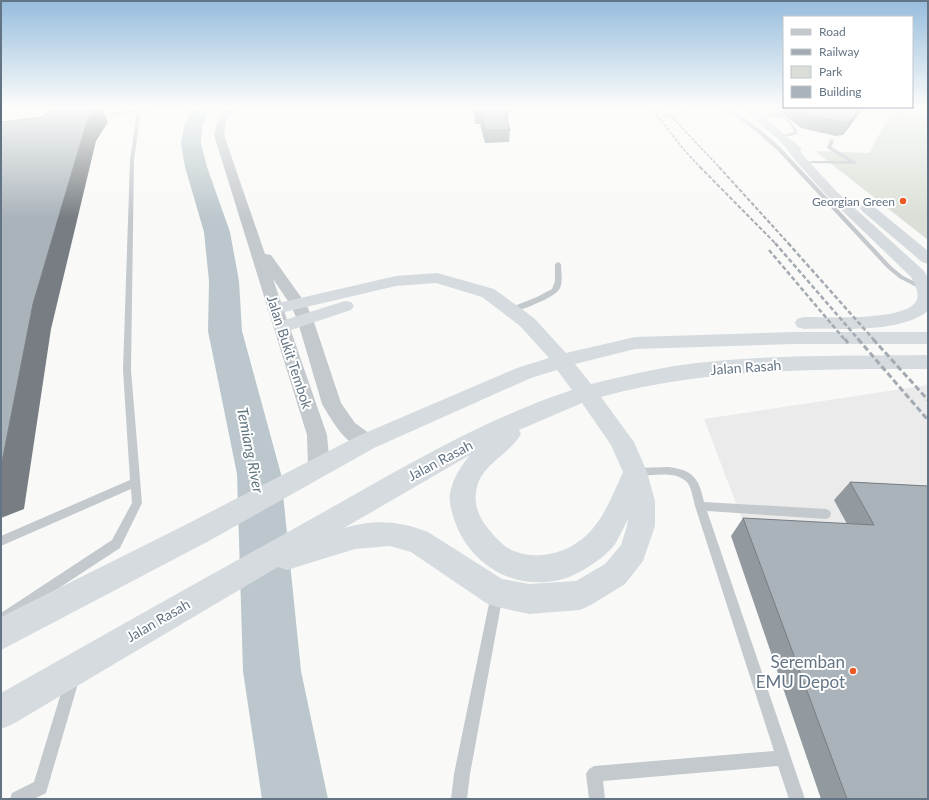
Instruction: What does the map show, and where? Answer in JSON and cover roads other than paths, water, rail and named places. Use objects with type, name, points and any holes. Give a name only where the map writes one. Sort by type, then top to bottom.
[{"type":"highway","points":[[635,343],[701,330],[787,324],[870,322],[900,318],[915,312],[924,304],[927,296],[924,284],[912,269],[825,189],[788,144]]},
{"type":"highway","points":[[790,144],[928,258]]},
{"type":"highway","points":[[276,309],[301,312],[385,292],[427,286],[469,286],[488,292],[512,310],[550,346],[603,415],[622,442],[634,472],[642,501],[641,526],[633,552],[615,574],[580,595],[529,599],[497,593],[418,541],[390,534],[307,544]]},
{"type":"highway","points":[[282,327],[301,312]]},
{"type":"highway","name":"Jalan Rasah","points":[[1,634],[197,533],[366,442],[524,373],[581,355],[635,343],[785,338],[928,338]]},
{"type":"highway","name":"Jalan Rasah","points":[[1,712],[242,572],[307,544],[424,468],[478,439],[540,411],[591,392],[639,380],[727,367],[811,363],[928,362]]},
{"type":"highway","points":[[540,411],[484,454],[474,468],[464,487],[463,506],[470,527],[487,548],[506,563],[533,569],[562,566],[586,553],[605,536],[617,514],[634,472]]},
{"type":"street","name":"Jalan Bukit Tembok","points":[[222,144],[317,435],[319,468]]},
{"type":"street","name":"Jalan Bukit Tembok","points":[[253,238],[301,312],[332,404],[348,428],[366,442]]},
{"type":"lane","points":[[1,620],[116,544],[137,503],[127,370],[132,160],[134,144]]},
{"type":"lane","points":[[773,144],[889,267],[906,280],[928,292]]},
{"type":"lane","points":[[812,162],[854,163],[829,147],[830,144]]},
{"type":"lane","points":[[512,310],[540,299],[555,290],[558,281],[558,264]]},
{"type":"lane","points":[[634,472],[678,472],[694,484],[797,799]]},
{"type":"lane","points":[[1,541],[135,482]]},
{"type":"lane","points":[[700,506],[826,514]]},
{"type":"lane","points":[[459,799],[462,774],[497,593]]},
{"type":"lane","points":[[18,799],[40,787],[76,668]]},
{"type":"lane","points":[[598,799],[594,774],[784,758]]},
{"type":"waterway","name":"Temiang River","points":[[191,144],[196,167],[217,232],[224,281],[225,331],[259,474],[272,671],[295,799]]},
{"type":"railway","points":[[680,144],[701,168]]},
{"type":"railway","points":[[698,144],[720,168]]},
{"type":"railway","points":[[700,167],[776,244]]},
{"type":"railway","points":[[719,167],[789,244]]},
{"type":"railway","points":[[775,243],[859,340]]},
{"type":"railway","points":[[788,243],[874,340]]},
{"type":"railway","points":[[769,250],[845,340]]},
{"type":"railway","points":[[845,339],[848,343]]},
{"type":"railway","points":[[858,339],[928,420]]},
{"type":"railway","points":[[873,339],[928,400]]},
{"type":"place","name":"Georgian Green","points":[[903,201]]},
{"type":"place","name":"Seremban EMU Depot","points":[[853,671]]}]
